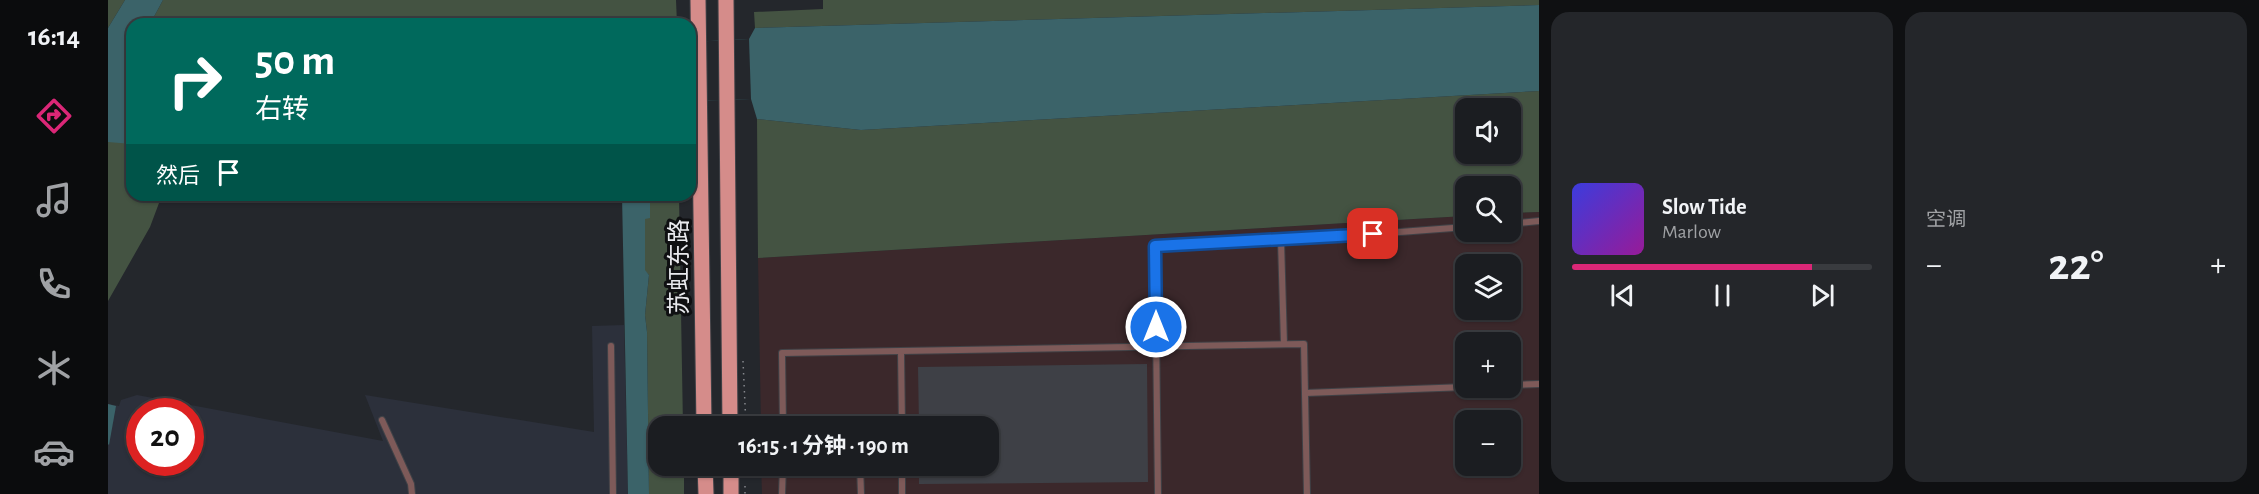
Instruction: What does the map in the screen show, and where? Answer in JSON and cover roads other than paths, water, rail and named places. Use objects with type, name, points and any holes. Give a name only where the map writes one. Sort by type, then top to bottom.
[{"type":"main road","name":"苏虹东路","points":[[698,0],[704,416]]},
{"type":"main road","name":"苏虹东路","points":[[726,0],[730,416]]},
{"type":"main road","points":[[705,476],[706,494]]},
{"type":"main road","points":[[731,476],[731,494]]},
{"type":"lane","points":[[1521,223],[1539,221]]},
{"type":"lane","points":[[1158,494],[1155,246],[1281,241],[1455,228]]},
{"type":"lane","points":[[1281,241],[1284,344]]},
{"type":"lane","points":[[783,416],[782,353],[1304,345],[1307,494]]},
{"type":"lane","points":[[612,346],[613,494]]},
{"type":"lane","points":[[901,352],[902,416]]},
{"type":"lane","points":[[1521,385],[1539,384]]},
{"type":"lane","points":[[1305,393],[1455,387]]},
{"type":"lane","points":[[382,420],[411,484],[412,494]]},
{"type":"lane","points":[[782,494],[783,476]]},
{"type":"lane","points":[[860,476],[861,494]]},
{"type":"lane","points":[[902,476],[902,494]]},
{"type":"water","points":[[125,0],[163,0],[153,18],[126,18],[126,144],[108,142],[108,28]]},
{"type":"water","points":[[1539,5],[1539,91],[861,130],[757,119],[751,99],[696,101],[696,42],[749,39],[755,28]]},
{"type":"water","points":[[622,201],[650,201],[650,218],[645,219],[645,270],[649,275],[645,315],[649,494],[628,494]]},
{"type":"water","points":[[108,404],[116,406],[109,445],[108,444]]}]
